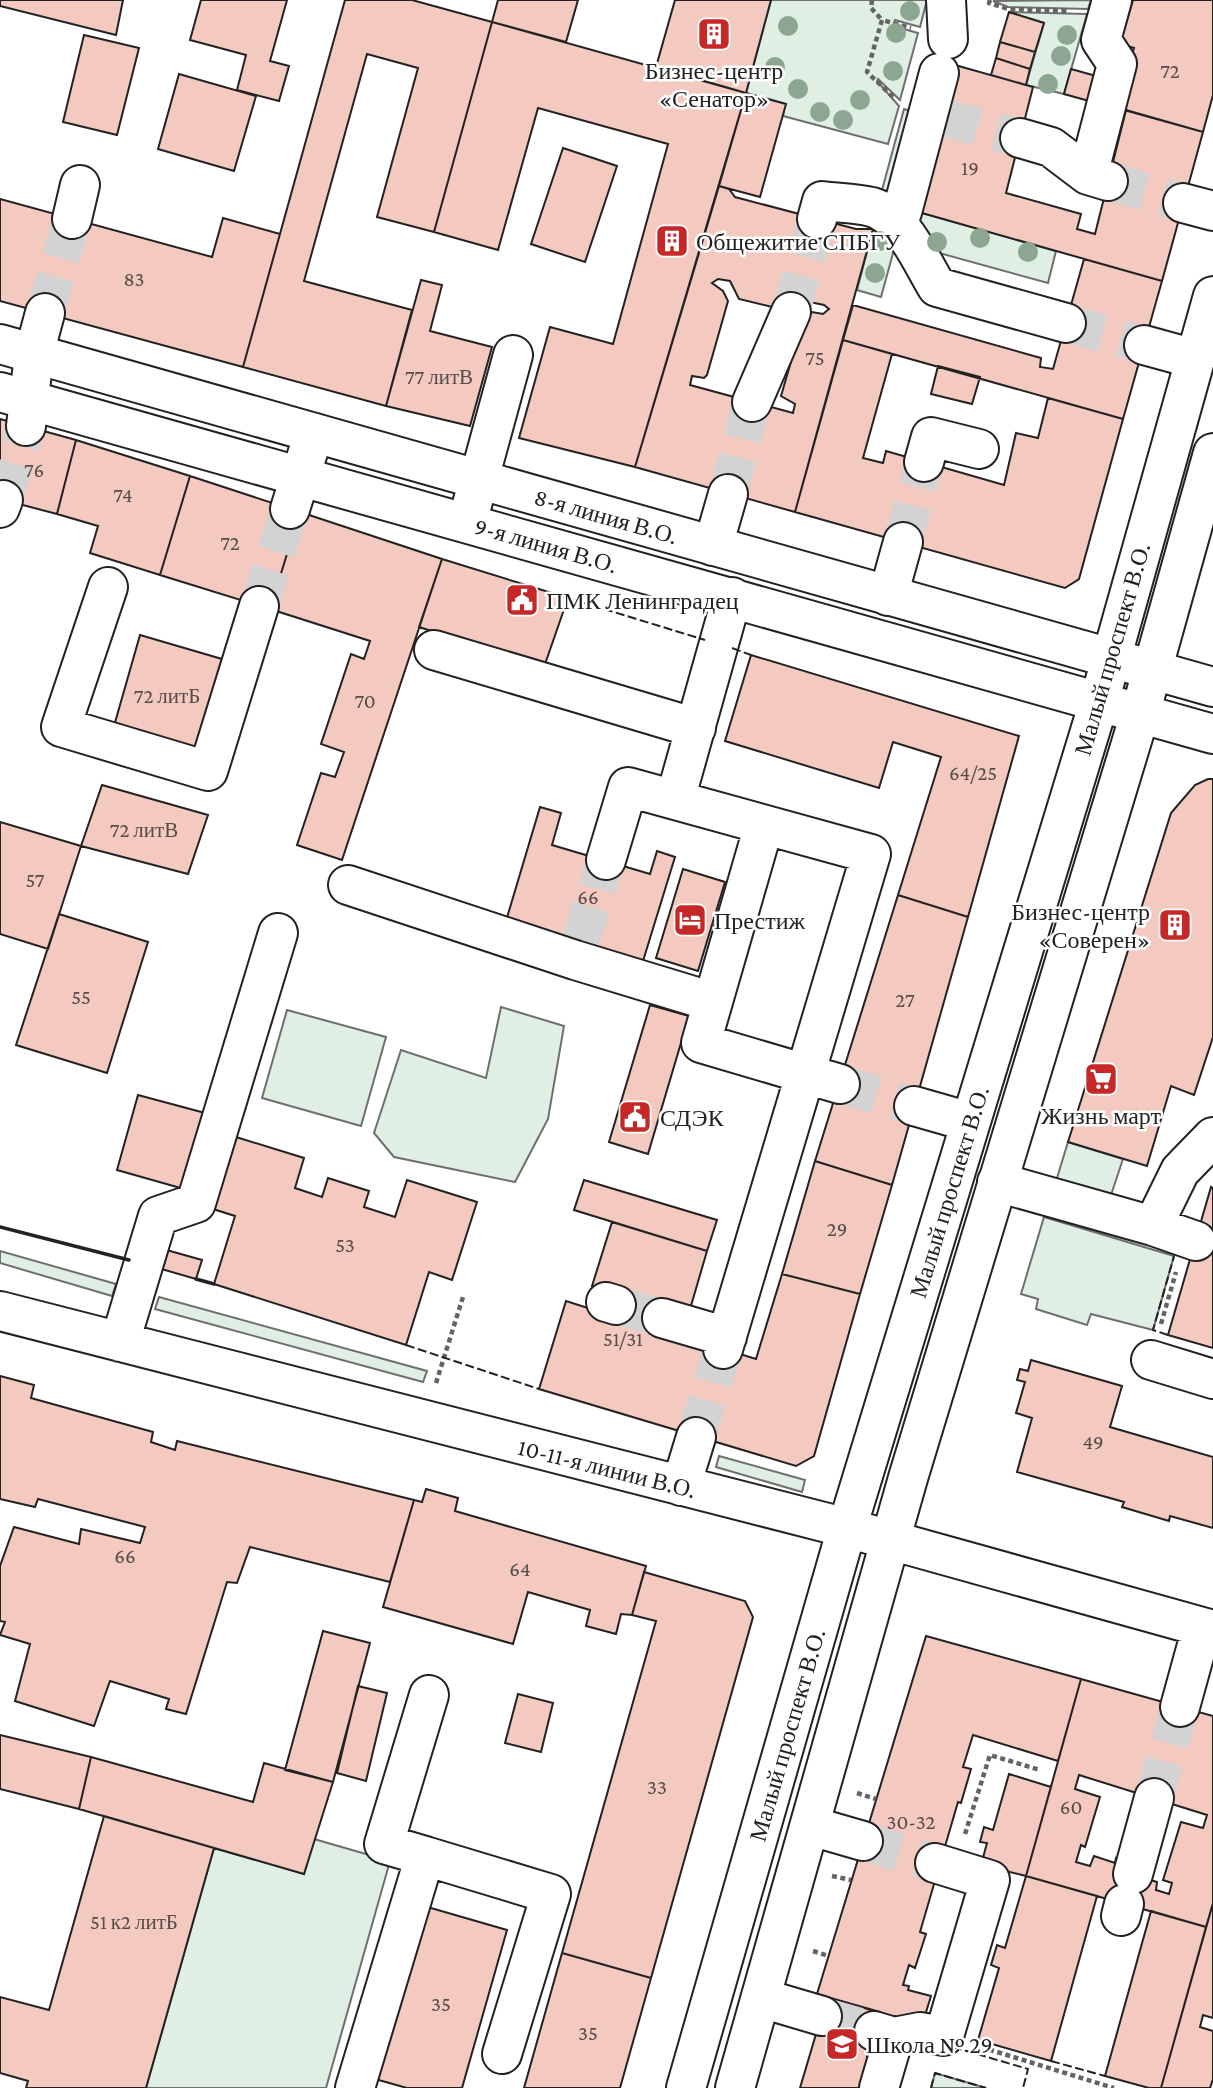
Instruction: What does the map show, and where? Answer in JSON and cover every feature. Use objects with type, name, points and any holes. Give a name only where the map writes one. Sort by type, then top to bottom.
[{"type":"main road","points":[[890,217],[902,212],[923,111],[944,56],[946,0]]},
{"type":"main road","points":[[1020,138],[1051,147],[1098,178],[1117,64],[1101,40],[1110,6]]},
{"type":"main road","points":[[817,219],[822,201],[873,207],[890,217],[901,229],[937,287],[1066,323]]},
{"type":"main road","name":"Малый проспект В.О.","points":[[686,2088],[847,1528],[1099,702],[1213,296]]},
{"type":"main road","points":[[752,402],[791,312]]},
{"type":"main road","points":[[18,406],[17,349],[45,313]]},
{"type":"main road","points":[[1144,345],[1195,359]]},
{"type":"main road","name":"8-я линия В.О.","points":[[17,349],[1213,687]]},
{"type":"main road","points":[[467,523],[513,355]]},
{"type":"main road","name":"9-я линия В.О.","points":[[18,406],[295,492],[467,523],[1213,734]]},
{"type":"main road","points":[[295,492],[314,433]]},
{"type":"main road","points":[[924,462],[931,437],[979,449]]},
{"type":"main road","name":"Малый проспект В.О.","points":[[735,2088],[890,1541],[1140,713],[1213,453]]},
{"type":"main road","points":[[713,546],[728,494]]},
{"type":"main road","points":[[888,596],[903,542]]},
{"type":"main road","points":[[108,587],[61,727],[208,771],[259,606]]},
{"type":"main road","points":[[675,800],[732,597]]},
{"type":"main road","points":[[434,650],[696,728]]},
{"type":"main road","points":[[606,860],[628,787],[871,855],[725,1343],[662,1318]]},
{"type":"main road","points":[[764,825],[701,1043],[841,1084]]},
{"type":"main road","points":[[348,885],[578,952],[713,1002]]},
{"type":"main road","points":[[120,1342],[158,1216],[196,1203],[278,933]]},
{"type":"main road","points":[[914,1106],[970,1122]]},
{"type":"main road","points":[[997,1182],[1178,1235],[1180,1171],[1213,1138]]},
{"type":"main road","name":"10-11-я линии В.О.","points":[[0,1311],[847,1528],[1208,1629]]},
{"type":"main road","points":[[1156,1343],[1213,1379]]},
{"type":"main road","points":[[681,1486],[696,1437]]},
{"type":"main road","points":[[1180,1707],[1208,1629]]},
{"type":"main road","points":[[429,1695],[384,1844],[551,1894],[502,2054]]},
{"type":"main road","points":[[1126,1898],[1154,1798]]},
{"type":"main road","points":[[811,1826],[863,1841]]},
{"type":"main road","points":[[355,2088],[425,1856]]},
{"type":"main road","points":[[879,2088],[884,2034],[920,2032],[944,2036],[990,1880],[944,1866]]},
{"type":"main road","points":[[761,1998],[822,2016]]},
{"type":"path","points":[[872,0],[871,8],[882,20],[893,23]]},
{"type":"path","points":[[990,0],[1008,9],[1110,6]]},
{"type":"path","points":[[882,20],[867,72],[923,111]]},
{"type":"path","points":[[1156,1343],[1178,1235]]},
{"type":"path","points":[[425,1420],[463,1297]]},
{"type":"path","points":[[944,1866],[990,1755],[1041,1770]]},
{"type":"path","points":[[853,1792],[876,1799]]},
{"type":"path","points":[[829,1875],[852,1881]]},
{"type":"path","points":[[807,1950],[829,1956]]},
{"type":"path","points":[[944,2036],[1114,2088]]},
{"type":"green space","points":[[771,0],[927,0],[920,27],[895,20],[893,26],[918,33],[900,100],[878,79],[877,81],[899,106],[888,144],[783,116],[785,104],[746,93]]},
{"type":"green space","points":[[1091,0],[1088,9],[1008,7],[993,1]]},
{"type":"green space","points":[[1009,12],[1087,14],[1064,94],[1026,85],[1044,23]]},
{"type":"green space","points":[[904,109],[920,114],[896,205],[879,201]]},
{"type":"green space","points":[[915,211],[1056,251],[1048,283],[932,251]]},
{"type":"green space","points":[[873,229],[891,234],[895,246],[881,297],[857,290]]},
{"type":"green space","points":[[501,1007],[564,1026],[548,1119],[515,1182],[394,1157],[374,1133],[401,1050],[486,1078]]},
{"type":"green space","points":[[287,1010],[386,1037],[361,1126],[262,1098]]},
{"type":"green space","points":[[1068,1142],[1123,1159],[1111,1195],[1053,1191]]},
{"type":"green space","points":[[1044,1217],[1174,1256],[1153,1330],[1091,1314],[1087,1325],[1036,1309],[1038,1299],[1021,1294]]},
{"type":"green space","points":[[0,1251],[116,1284],[112,1296],[0,1263]]},
{"type":"green space","points":[[159,1297],[427,1371],[423,1382],[155,1309]]},
{"type":"green space","points":[[719,1456],[805,1480],[802,1492],[716,1467]]},
{"type":"green space","points":[[314,1839],[390,1861],[326,2088],[146,2088],[214,1848],[304,1874]]},
{"type":"green space","points":[[935,2073],[986,2088],[931,2088]]},
{"type":"building","points":[[0,0],[123,0],[116,35],[0,6]]},
{"type":"building","points":[[201,0],[287,0],[270,61],[289,66],[279,101],[237,90],[246,55],[190,40]]},
{"type":"building","points":[[345,0],[412,0],[492,22],[434,232],[377,217],[418,68],[367,54],[304,281],[412,310],[386,406],[243,367]]},
{"type":"building","points":[[498,0],[578,0],[566,42],[492,22]]},
{"type":"building","name":"Бизнес-центр «Сенатор»","points":[[675,0],[771,0],[746,93],[656,67]]},
{"type":"building","points":[[1133,0],[1213,0],[1213,95],[1203,132],[1117,108],[1134,48],[1120,44]]},
{"type":"building","points":[[1009,12],[1044,23],[1035,52],[1000,42]]},
{"type":"building","name":"Общежитие СПБГУ","points":[[492,22],[746,93],[635,467],[519,438],[550,327],[613,344],[668,144],[538,108],[498,250],[434,232]]},
{"type":"building","points":[[84,35],[139,48],[117,135],[63,122]]},
{"type":"building","points":[[1000,42],[1035,52],[1030,69],[996,58]]},
{"type":"building","points":[[996,58],[1030,69],[1026,85],[991,75]]},
{"type":"building","points":[[955,65],[1033,87],[1006,193],[1081,214],[1077,229],[1095,234],[1126,110],[1203,132],[1162,281],[915,211]]},
{"type":"building","points":[[1071,69],[1096,76],[1089,101],[1064,94]]},
{"type":"building","points":[[179,74],[256,96],[234,171],[158,149]]},
{"type":"building","points":[[746,93],[786,104],[760,197],[719,186]]},
{"type":"building","points":[[563,148],[617,166],[585,262],[531,244]]},
{"type":"building","points":[[719,186],[729,189],[735,197],[856,229],[873,229],[795,512],[635,467]],"holes":[[[718,279],[730,281],[739,299],[797,313],[810,302],[829,309],[823,314],[812,312],[803,320],[781,396],[795,404],[793,413],[690,385],[692,376],[704,378],[707,375],[728,301],[723,291],[712,283]]]},
{"type":"building","points":[[0,199],[212,257],[223,218],[280,234],[243,367],[0,301]]},
{"type":"building","points":[[1084,259],[1162,281],[1123,419],[843,340],[853,305],[1041,358],[1040,367],[1053,369]]},
{"type":"building","points":[[421,280],[442,285],[430,331],[492,347],[470,426],[386,406]]},
{"type":"building","points":[[843,340],[892,354],[863,458],[883,463],[886,451],[1004,485],[1016,433],[1038,438],[1048,398],[1123,419],[1079,579],[1065,588],[795,512]]},
{"type":"building","points":[[938,366],[980,377],[972,404],[931,394]]},
{"type":"building","points":[[0,419],[76,440],[57,514],[0,499]]},
{"type":"building","points":[[76,440],[190,476],[160,575],[90,553],[98,526],[57,514]]},
{"type":"building","points":[[190,476],[300,512],[270,609],[160,575]]},
{"type":"building","points":[[300,512],[442,559],[342,860],[297,845],[321,773],[335,777],[344,752],[321,744],[351,654],[364,659],[370,641],[270,609]]},
{"type":"building","points":[[442,559],[568,598],[544,667],[419,627]]},
{"type":"building","points":[[140,635],[222,659],[193,757],[112,733]]},
{"type":"building","points":[[751,655],[1019,736],[968,917],[898,895],[941,757],[893,742],[879,788],[725,741]]},
{"type":"building","name":"Бизнес-центр «Соверен»","points":[[1213,779],[1213,1037],[1194,1095],[1171,1086],[1147,1166],[1068,1142],[1171,813],[1195,785]]},
{"type":"building","points":[[102,785],[208,815],[188,874],[81,846]]},
{"type":"building","points":[[540,807],[561,813],[552,845],[650,874],[657,851],[675,857],[643,961],[506,921]]},
{"type":"building","points":[[0,822],[81,846],[48,949],[0,934]]},
{"type":"building","name":"Престиж","points":[[683,869],[725,882],[698,971],[656,958]]},
{"type":"building","points":[[898,895],[968,917],[892,1185],[815,1161]]},
{"type":"building","points":[[59,914],[148,942],[107,1073],[16,1045]]},
{"type":"building","points":[[650,1005],[689,1016],[648,1154],[609,1142]]},
{"type":"building","points":[[138,1095],[205,1113],[184,1189],[117,1170]]},
{"type":"building","points":[[236,1137],[304,1158],[295,1188],[322,1197],[328,1178],[369,1191],[364,1207],[395,1217],[407,1180],[477,1202],[452,1280],[429,1272],[406,1345],[214,1284],[235,1216],[213,1209]]},
{"type":"building","points":[[815,1161],[892,1185],[860,1294],[782,1274]]},
{"type":"building","points":[[584,1180],[717,1220],[707,1251],[574,1210]]},
{"type":"building","points":[[1211,1187],[1213,1188],[1213,1348],[1168,1335]]},
{"type":"building","points":[[612,1222],[707,1251],[688,1316],[659,1329],[756,1359],[782,1274],[860,1294],[814,1456],[796,1466],[539,1389],[566,1301],[613,1316],[620,1295],[592,1286]]},
{"type":"building","points":[[163,1249],[202,1260],[196,1279],[158,1268]]},
{"type":"building","points":[[1031,1360],[1122,1386],[1110,1427],[1213,1457],[1213,1528],[1170,1516],[1169,1521],[1122,1507],[1124,1502],[1017,1472],[1032,1418],[1016,1413],[1025,1382],[1017,1380],[1020,1369],[1028,1371]]},
{"type":"building","points":[[0,1376],[34,1385],[31,1398],[153,1432],[151,1442],[175,1450],[177,1441],[414,1500],[390,1582],[250,1547],[237,1583],[227,1582],[186,1714],[166,1709],[169,1699],[110,1681],[94,1726],[15,1701],[30,1644],[0,1635],[5,1622],[0,1621],[0,1566],[14,1527],[79,1544],[81,1529],[140,1543],[145,1527],[38,1499],[35,1507],[0,1499]]},
{"type":"building","points":[[426,1489],[458,1498],[455,1511],[646,1566],[632,1615],[621,1614],[616,1634],[586,1626],[590,1610],[528,1592],[513,1644],[383,1607],[414,1500],[422,1502]]},
{"type":"building","points":[[644,1572],[745,1601],[753,1617],[651,1978],[562,1953],[656,1621],[632,1615]]},
{"type":"building","points":[[323,1631],[370,1643],[333,1782],[285,1770]]},
{"type":"building","points":[[926,1636],[1081,1679],[1058,1761],[973,1735],[963,1767],[971,1769],[961,1803],[958,1802],[920,1932],[926,1934],[915,1968],[909,1965],[903,1985],[909,1986],[908,1990],[931,1996],[922,2025],[817,1994]]},
{"type":"building","points":[[1081,1679],[1213,1716],[1213,1903],[1206,1927],[1026,1876]],"holes":[[[1079,1775],[1207,1815],[1203,1828],[1181,1822],[1163,1880],[1172,1883],[1169,1894],[1156,1890],[1157,1882],[1128,1873],[1132,1861],[1116,1858],[1115,1863],[1094,1856],[1090,1866],[1076,1862],[1081,1845],[1085,1847],[1100,1797],[1075,1789]]]},
{"type":"building","points":[[358,1686],[387,1693],[366,1781],[337,1773]]},
{"type":"building","points":[[518,1694],[553,1703],[541,1752],[505,1743]]},
{"type":"building","points":[[0,1735],[91,1757],[79,1809],[0,1789]]},
{"type":"building","points":[[91,1757],[253,1802],[264,1763],[333,1782],[304,1874],[79,1809]]},
{"type":"building","points":[[1009,1774],[1051,1787],[1026,1876],[981,1865],[987,1843],[980,1842],[984,1827],[993,1830]]},
{"type":"building","points":[[104,1816],[214,1848],[146,2088],[26,2088],[28,2081],[0,2073],[0,1997],[49,2010]]},
{"type":"building","points":[[1026,1876],[1097,1896],[1051,2061],[978,2040],[999,1968],[991,1965],[997,1945],[1005,1948]]},
{"type":"building","points":[[1213,1903],[1213,2018],[1203,2015],[1200,2027],[1213,2031],[1213,2079],[1210,2088],[1161,2088]]},
{"type":"building","points":[[424,1906],[507,1930],[462,2088],[407,2088],[375,2079]]},
{"type":"building","points":[[1151,1911],[1206,1927],[1161,2088],[1149,2088],[1105,2076]]},
{"type":"building","points":[[562,1953],[651,1978],[620,2088],[524,2088]]},
{"type":"building","name":"Школа № 29","points":[[827,1997],[880,2012],[867,2056],[879,2060],[871,2088],[800,2088]]},
{"type":"tunnel","points":[[941,117],[1020,138]]},
{"type":"tunnel","points":[[1108,181],[1183,203]]},
{"type":"tunnel","points":[[45,313],[72,219]]},
{"type":"tunnel","points":[[791,312],[817,219]]},
{"type":"tunnel","points":[[1066,323],[1144,345]]},
{"type":"tunnel","points":[[728,494],[752,402]]},
{"type":"tunnel","points":[[3,500],[26,426]]},
{"type":"tunnel","points":[[903,542],[924,462]]},
{"type":"tunnel","points":[[259,606],[290,509]]},
{"type":"tunnel","points":[[580,943],[606,860]]},
{"type":"tunnel","points":[[840,1084],[914,1106]]},
{"type":"tunnel","points":[[616,1305],[662,1318]]},
{"type":"tunnel","points":[[696,1437],[723,1349]]},
{"type":"tunnel","points":[[1154,1798],[1180,1707]]},
{"type":"tunnel","points":[[863,1841],[935,1863]]},
{"type":"tunnel","points":[[822,2016],[874,2031]]},
{"type":"fence","points":[[568,598],[705,640]]},
{"type":"fence","points":[[732,648],[751,655]]},
{"type":"fence","points":[[1168,1335],[1153,1330],[1174,1256]]},
{"type":"fence","points":[[406,1345],[539,1389]]},
{"type":"fence","points":[[953,2047],[1028,2069],[1023,2088]]},
{"type":"fence","points":[[1051,2061],[1105,2076]]},
{"type":"fence","points":[[931,2088],[935,2073],[986,2088]]},
{"type":"wall","points":[[0,1227],[129,1260]]},
{"type":"wall","points":[[196,1279],[214,1284]]},
{"type":"place","name":"Бизнес-центр «Сенатор»","points":[[714,34]]},
{"type":"place","name":"Общежитие СПБГУ","points":[[672,241]]},
{"type":"place","name":"ПМК Ленинградец","points":[[522,600]]},
{"type":"place","name":"Престиж","points":[[690,920]]},
{"type":"place","name":"Бизнес-центр «Соверен»","points":[[1175,925]]},
{"type":"place","name":"Жизнь март","points":[[1101,1079]]},
{"type":"place","name":"СДЭК","points":[[635,1117]]},
{"type":"place","name":"Школа № 29","points":[[842,2044]]}]
